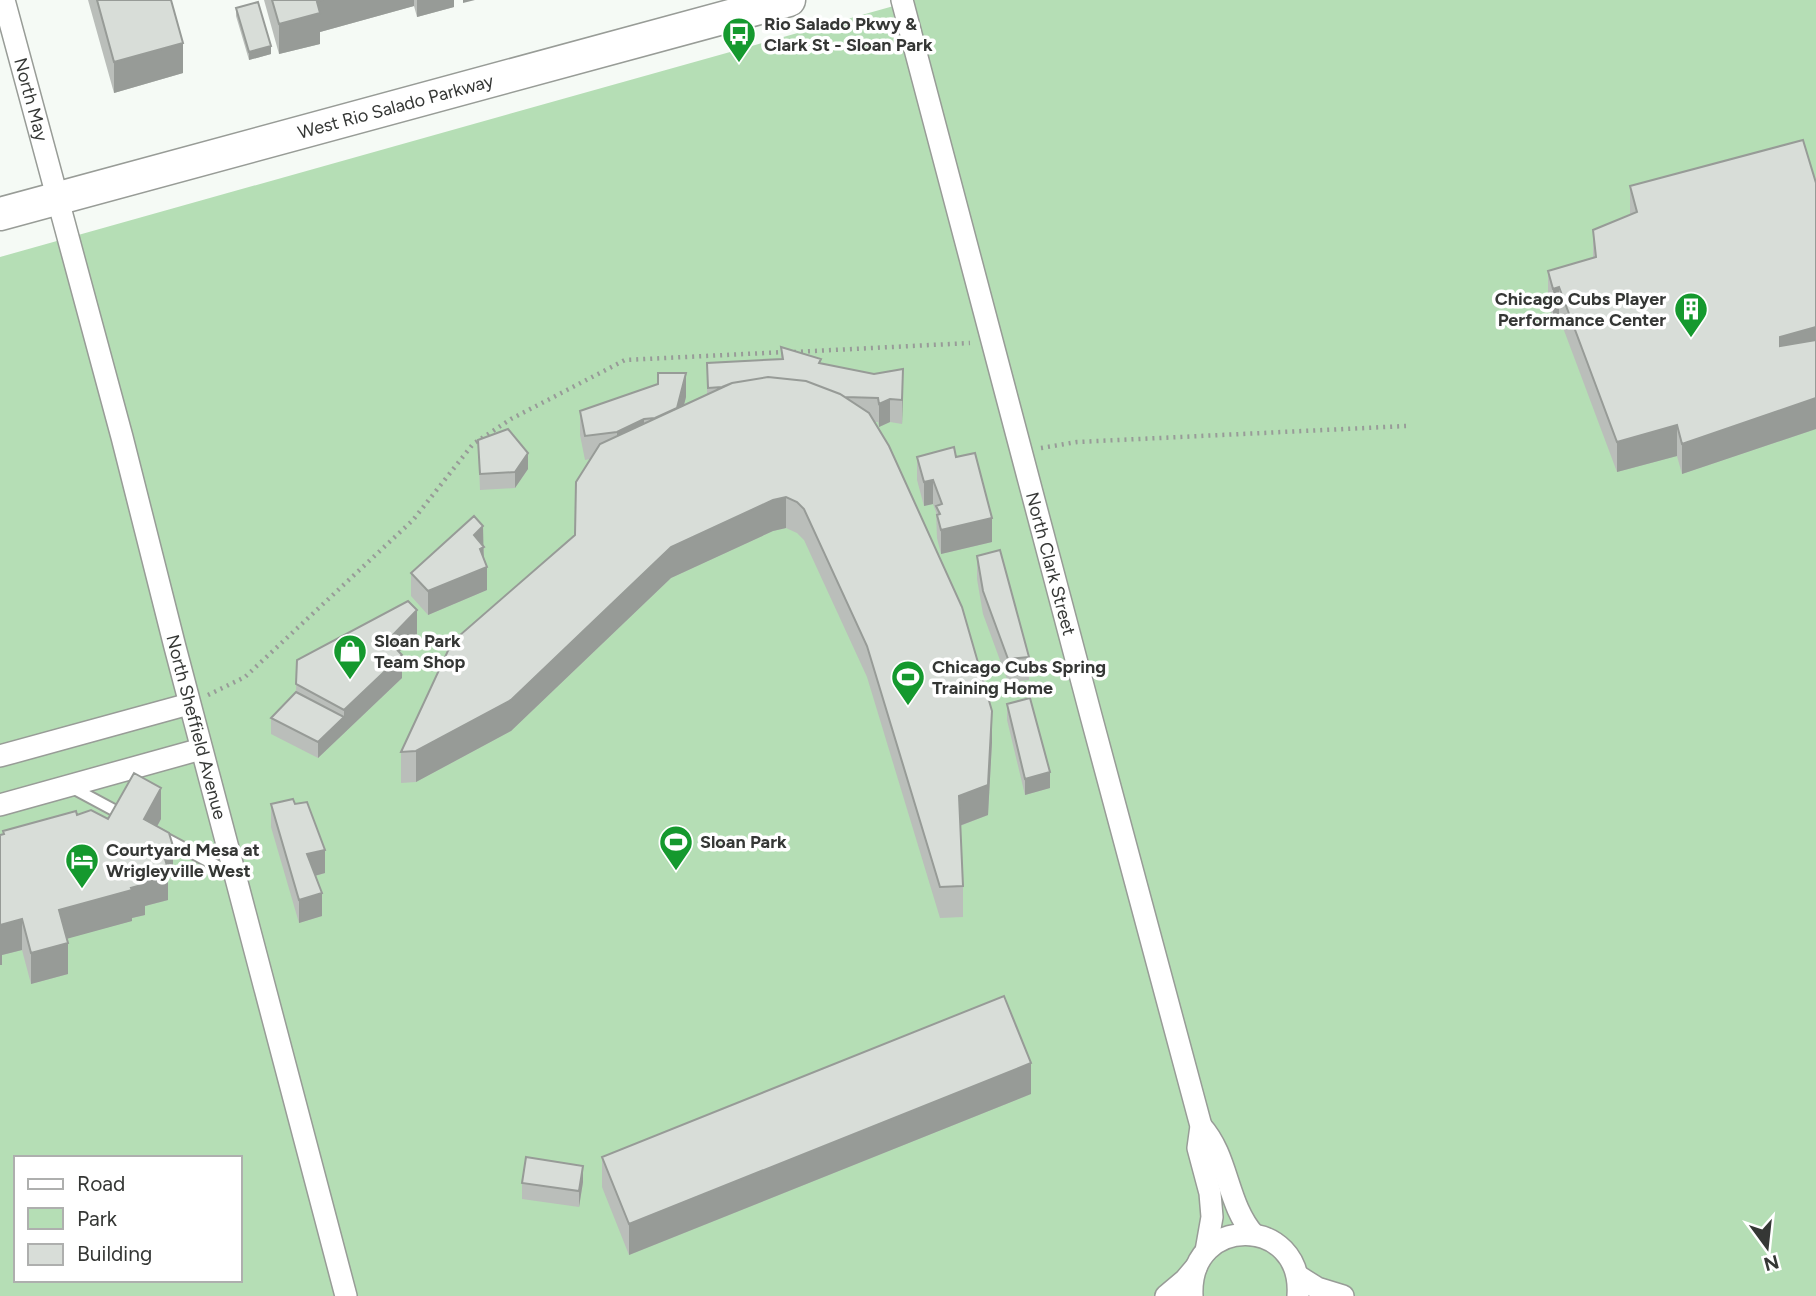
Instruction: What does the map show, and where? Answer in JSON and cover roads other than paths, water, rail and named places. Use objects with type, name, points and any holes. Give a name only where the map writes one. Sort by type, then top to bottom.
[{"type":"main road","name":"West Rio Salado Parkway","points":[[0,214],[789,0]]},
{"type":"street","name":"North May","points":[[4,0],[6,29],[57,198]]},
{"type":"street","name":"North Clark Street","points":[[902,0],[1201,1126],[1198,1148],[1210,1193],[1212,1217],[1192,1283],[1192,1296]]},
{"type":"street","name":"North Sheffield Avenue","points":[[57,198],[346,1296]]},
{"type":"street","points":[[0,756],[190,704]]},
{"type":"street","points":[[0,805],[201,749]]},
{"type":"street","name":"North Clark Street","points":[[1201,1126],[1214,1141],[1237,1211],[1254,1234]]},
{"type":"street","points":[[1166,1296],[1185,1280],[1201,1259],[1221,1240],[1231,1236],[1254,1234],[1273,1241],[1281,1248],[1294,1264],[1298,1286],[1317,1288],[1343,1296]]},
{"type":"lane","points":[[69,786],[126,817]]},
{"type":"lane","points":[[154,832],[234,876]]},
{"type":"place","name":"Rio Salado Pkwy & Clark St - Sloan Park","points":[[739,64]]},
{"type":"place","name":"Chicago Cubs Player Performance Center","points":[[1691,339]]},
{"type":"place","name":"Sloan Park Team Shop","points":[[350,681]]},
{"type":"place","name":"Chicago Cubs Spring Training Home","points":[[908,707]]},
{"type":"place","name":"Sloan Park","points":[[676,872]]},
{"type":"place","name":"Courtyard Mesa at Wrigleyville West","points":[[82,890]]}]
